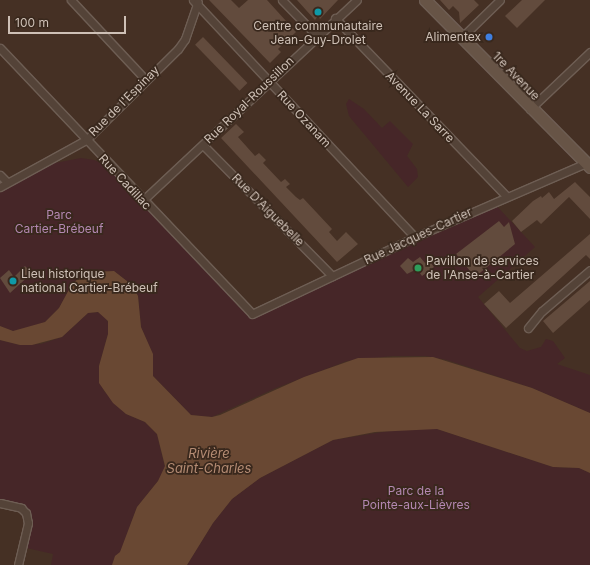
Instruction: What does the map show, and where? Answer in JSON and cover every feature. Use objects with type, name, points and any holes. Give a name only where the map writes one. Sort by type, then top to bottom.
[{"type":"street","points":[[71,0],[145,79]]},
{"type":"street","points":[[282,0],[316,35]]},
{"type":"street","name":"Rue Royal-Roussillon","points":[[142,201],[203,145],[316,35],[357,0]]},
{"type":"street","name":"1re Avenue","points":[[425,0],[530,109],[588,165]]},
{"type":"street","points":[[461,38],[500,0]]},
{"type":"street","name":"Rue de l'Espinay","points":[[0,187],[6,181],[86,140],[185,39],[196,2]]},
{"type":"street","name":"Rue Ozanam","points":[[196,2],[415,237]]},
{"type":"street","name":"Avenue La Sarre","points":[[335,18],[506,196]]},
{"type":"street","name":"Rue Cadillac","points":[[0,48],[142,201],[252,314]]},
{"type":"street","points":[[530,109],[590,52]]},
{"type":"street","name":"Rue D'Aiguebelle","points":[[203,145],[332,276]]},
{"type":"street","name":"Rue Jacques-Cartier","points":[[252,314],[506,196],[588,165]]},
{"type":"street","points":[[0,175],[6,181]]},
{"type":"street","points":[[528,328],[542,311],[590,270]]},
{"type":"street","points":[[0,503],[21,508],[26,514],[28,523],[18,565]]},
{"type":"green space","points":[[349,99],[364,109],[382,128],[390,121],[413,144],[407,156],[417,169],[418,177],[408,187],[349,116],[346,104]]},
{"type":"green space","name":"Parc Cartier-Brébeuf","points":[[81,158],[94,160],[112,167],[252,314],[493,202],[535,247],[478,297],[520,348],[527,351],[541,347],[546,339],[553,341],[565,358],[557,364],[590,375],[590,413],[532,388],[447,360],[426,356],[392,356],[347,361],[276,388],[212,417],[191,415],[153,376],[153,355],[141,327],[138,296],[132,285],[114,271],[91,272],[79,278],[72,284],[59,308],[45,322],[22,330],[13,331],[0,326],[0,187],[34,167]]},
{"type":"green space","points":[[98,312],[105,316],[110,327],[99,366],[104,391],[126,414],[145,422],[157,434],[165,467],[158,481],[137,507],[120,553],[115,556],[112,565],[51,565],[53,554],[22,547],[26,513],[0,503],[0,340],[20,345],[41,344],[62,337],[88,313]]},
{"type":"green space","name":"Parc de la Pointe-aux-Lièvres","points":[[401,429],[437,429],[553,467],[579,468],[590,473],[590,565],[187,565],[213,523],[232,499],[260,478],[333,440]]},
{"type":"water","name":"Rivière Saint-Charles","points":[[114,271],[132,285],[138,296],[141,327],[153,354],[153,376],[191,415],[212,417],[220,415],[304,377],[358,358],[433,357],[532,388],[590,413],[590,473],[579,468],[553,467],[437,429],[375,432],[333,440],[260,478],[232,499],[213,523],[187,565],[112,565],[115,556],[120,552],[137,507],[158,481],[165,466],[157,434],[145,422],[126,414],[113,403],[99,383],[99,366],[108,334],[108,321],[98,312],[88,313],[62,337],[32,345],[20,345],[0,340],[0,326],[13,331],[45,322],[59,308],[72,284],[79,278],[91,272]]},
{"type":"building","points":[[209,0],[231,0],[239,8],[248,0],[267,0],[296,32],[278,49],[281,52],[270,63]]},
{"type":"building","name":"Centre communautaire Jean-Guy-Drolet","points":[[297,0],[338,0],[320,19],[318,16],[315,20]]},
{"type":"building","points":[[440,0],[474,0],[479,5],[460,23],[459,12],[453,6],[449,10]]},
{"type":"building","points":[[522,0],[545,0],[517,28],[505,16]]},
{"type":"building","points":[[203,37],[247,83],[240,91],[195,45]]},
{"type":"building","points":[[236,124],[244,132],[238,137],[255,156],[259,153],[266,160],[263,163],[281,182],[285,179],[290,184],[286,187],[300,200],[303,198],[332,229],[329,232],[337,241],[346,232],[358,244],[337,262],[221,138]]},
{"type":"building","points":[[575,182],[590,197],[590,219],[569,197],[541,224],[537,220],[521,232],[512,221],[533,201],[541,196],[542,198],[549,192],[554,199]]},
{"type":"building","points":[[499,221],[504,227],[509,222],[515,244],[475,277],[456,254]]},
{"type":"building","points":[[590,234],[590,259],[586,255],[506,328],[484,304],[499,291],[510,303]]},
{"type":"building","name":"Pavillon de services de l'Anse-à-Cartier","points":[[420,257],[425,263],[429,260],[434,267],[422,276],[417,269],[407,274],[400,266],[408,258],[413,262]]},
{"type":"building","name":"Lieu historique national Cartier-Brébeuf","points":[[25,266],[32,273],[10,293],[0,278],[9,270],[14,277]]},
{"type":"building","points":[[590,281],[590,300],[553,333],[543,321]]},
{"type":"place","name":"Centre communautaire Jean-Guy-Drolet","points":[[318,12]]},
{"type":"place","name":"Alimentex","points":[[489,37]]},
{"type":"place","name":"Pavillon de services de l'Anse-à-Cartier","points":[[418,268]]},
{"type":"place","name":"Lieu historique national Cartier-Brébeuf","points":[[13,281]]}]
